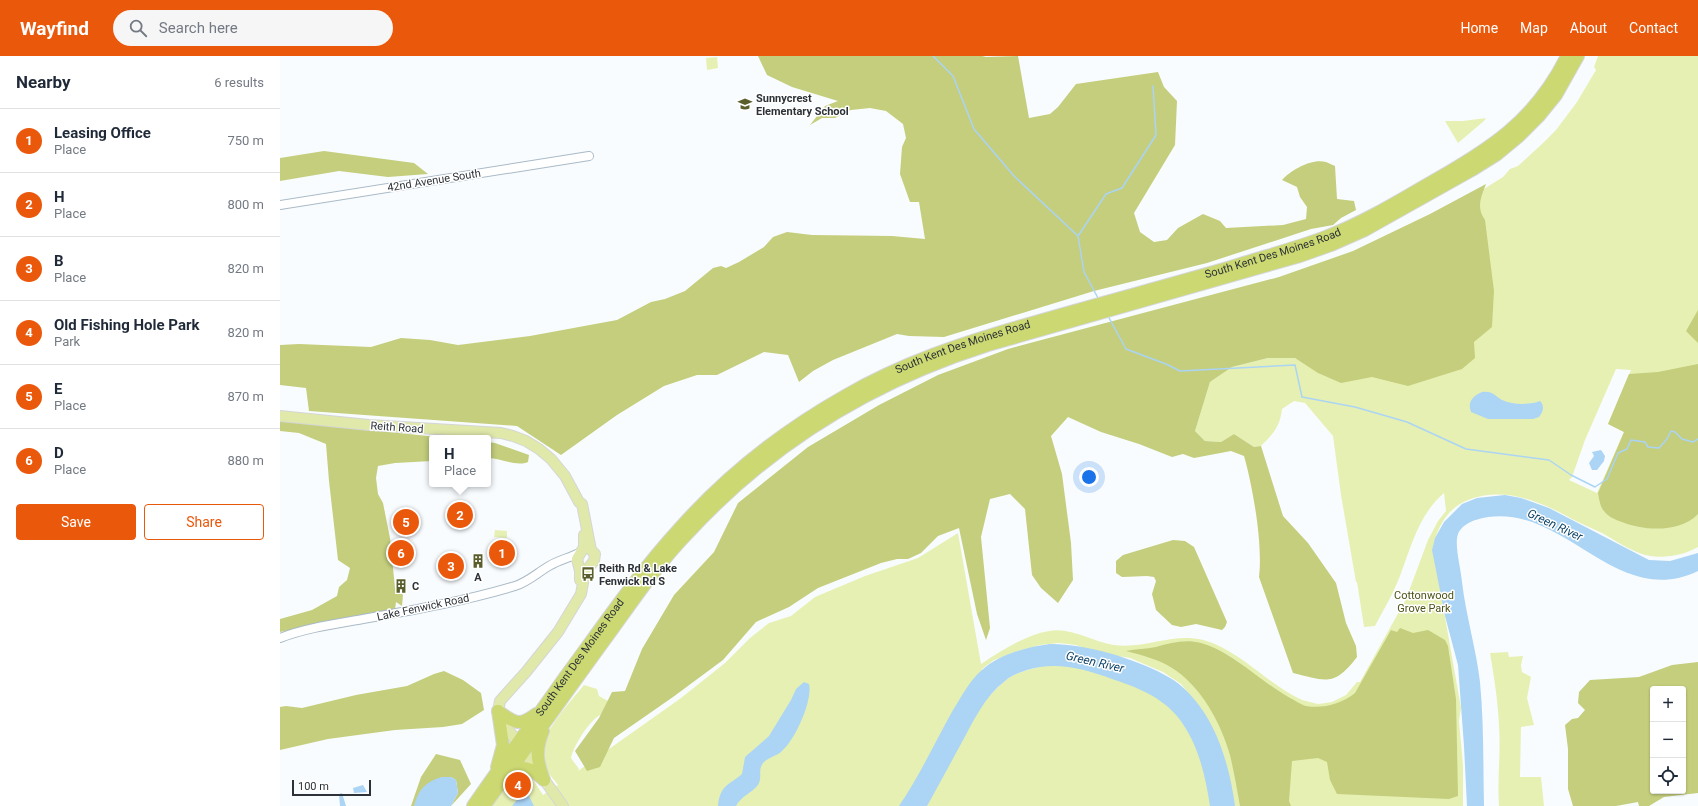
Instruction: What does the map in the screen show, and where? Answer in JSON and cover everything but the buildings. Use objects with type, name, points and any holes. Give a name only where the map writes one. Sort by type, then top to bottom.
[{"type":"highway","name":"South Kent Des Moines Road","points":[[473,806],[500,776],[649,563],[690,516],[719,488],[760,453],[823,409],[872,381],[898,369],[970,341],[1299,246],[1346,229],[1448,173],[1495,144],[1533,107],[1548,88],[1567,56]]},
{"type":"highway","name":"South Kent Des Moines Road","points":[[546,712],[662,562],[688,532],[750,473],[814,426],[851,403],[882,387],[909,374],[953,357],[988,345],[1300,256],[1361,232],[1472,170],[1511,143],[1539,116],[1556,95],[1578,56]]},
{"type":"highway","points":[[498,711],[511,720],[520,723],[528,721],[546,712]]},
{"type":"highway","points":[[498,711],[503,745],[500,776],[516,770],[529,768],[544,780]]},
{"type":"highway","points":[[544,780],[538,760],[538,745],[546,712]]},
{"type":"highway","name":"South Kent Des Moines Road","points":[[484,806],[500,776]]},
{"type":"main road","name":"Reith Road","points":[[280,416],[369,425],[501,433],[514,436],[539,448],[551,459],[565,476],[579,502],[582,504],[585,512],[584,551],[576,559],[585,572],[581,594],[558,632],[530,667],[502,698],[498,711]]},
{"type":"main road","name":"Reith Road","points":[[582,566],[592,563],[594,558],[594,554],[584,551]]},
{"type":"main road","points":[[498,711],[505,724],[563,806]]},
{"type":"street","name":"42nd Avenue South","points":[[280,205],[589,156]]},
{"type":"street","name":"Lake Fenwick Road","points":[[280,638],[293,633],[432,606],[509,588],[531,579],[549,566],[584,551]]},
{"type":"street","points":[[561,561],[582,566]]},
{"type":"green space","points":[[758,56],[1018,56],[1029,118],[1050,114],[1058,107],[1076,84],[1158,72],[1164,87],[1177,101],[1175,145],[1134,213],[1140,232],[1154,242],[1167,240],[1178,228],[1203,214],[1220,221],[1226,228],[1283,225],[1306,219],[1307,207],[1300,197],[1297,187],[1282,180],[1291,172],[1308,163],[1320,161],[1335,166],[1337,199],[1354,201],[1356,210],[1341,218],[1333,225],[1311,229],[1207,263],[1094,291],[944,337],[909,336],[897,334],[833,360],[813,371],[799,382],[788,355],[764,352],[717,375],[697,375],[664,386],[617,415],[561,455],[517,426],[309,411],[306,388],[280,385],[280,345],[299,344],[371,347],[401,338],[430,340],[458,345],[530,336],[617,320],[651,302],[665,299],[685,291],[713,268],[721,266],[726,268],[739,262],[764,247],[773,237],[787,232],[812,235],[892,236],[925,239],[919,202],[910,202],[900,174],[902,147],[906,138],[903,124],[886,111],[870,108],[851,110],[835,118],[822,118],[810,125],[825,106],[838,101],[792,87],[767,75]]},
{"type":"green space","name":"Cottonwood Grove Park","points":[[1598,56],[1698,56],[1698,547],[1679,555],[1659,557],[1645,555],[1628,548],[1602,533],[1547,506],[1535,501],[1508,495],[1481,496],[1468,500],[1454,508],[1448,514],[1437,534],[1433,549],[1461,708],[1459,721],[1463,765],[1463,806],[1235,806],[1208,722],[1194,700],[1181,684],[1163,672],[1130,658],[1093,652],[1076,645],[1059,643],[1040,645],[1012,653],[994,660],[982,669],[988,697],[1004,681],[1016,674],[1031,669],[1052,665],[1083,669],[1112,677],[1141,688],[1170,707],[1187,728],[1198,749],[1212,806],[484,806],[502,783],[521,774],[530,775],[543,795],[558,785],[543,764],[541,756],[542,747],[550,728],[584,685],[597,689],[599,696],[608,701],[602,714],[593,721],[583,733],[573,753],[571,758],[579,769],[578,771],[681,698],[725,663],[750,638],[769,623],[791,616],[815,597],[865,576],[918,558],[958,533],[981,664],[1022,640],[1049,631],[1066,631],[1114,645],[1127,646],[1188,638],[1215,644],[1227,650],[1280,687],[1302,700],[1318,704],[1332,702],[1346,695],[1357,682],[1360,682],[1406,599],[1428,540],[1438,521],[1446,511],[1444,493],[1435,501],[1422,521],[1397,583],[1375,626],[1364,627],[1341,495],[1333,436],[1305,403],[1294,401],[1282,409],[1278,425],[1261,446],[1254,447],[1234,434],[1221,442],[1205,441],[1195,431],[1210,382],[1232,367],[1268,358],[1295,358],[1329,377],[1479,192],[1503,177],[1510,169],[1518,166],[1556,130],[1577,102],[1596,70],[1594,67]],"holes":[[[1616,369],[1631,370],[1608,424],[1624,432],[1597,493],[1569,480],[1572,477],[1585,440]]]},
{"type":"green space","points":[[717,57],[718,68],[707,70],[706,58]]},
{"type":"green space","points":[[1486,118],[1458,143],[1445,121],[1463,121]]},
{"type":"green space","points":[[324,151],[414,163],[428,174],[388,177],[339,171],[280,181],[280,158]]},
{"type":"green space","points":[[1486,184],[1481,198],[1480,207],[1482,216],[1485,220],[1494,291],[1492,327],[1474,342],[1475,358],[1462,369],[1408,386],[1372,377],[1341,383],[1318,373],[1295,358],[1268,358],[1232,367],[1210,382],[1195,431],[1205,441],[1221,442],[1234,434],[1254,447],[1261,446],[1283,516],[1308,543],[1336,583],[1346,623],[1356,646],[1357,657],[1342,673],[1329,679],[1322,679],[1293,673],[1259,577],[1260,549],[1256,516],[1251,483],[1244,456],[1231,451],[1194,458],[1183,454],[1172,457],[1139,444],[1101,432],[1068,417],[1051,436],[1062,474],[1071,543],[1073,580],[1058,603],[1041,588],[1032,575],[1025,509],[1010,494],[990,499],[981,537],[990,628],[986,640],[977,614],[959,528],[938,536],[921,553],[908,559],[897,559],[881,563],[818,588],[789,607],[756,622],[723,660],[614,738],[600,767],[587,771],[575,751],[599,718],[612,692],[625,691],[642,649],[674,595],[714,552],[738,503],[808,447],[879,405],[938,375],[1008,349],[1279,277],[1353,251],[1430,214]]},
{"type":"green space","points":[[1698,310],[1698,343],[1686,331]]},
{"type":"green space","points":[[1698,364],[1698,514],[1682,525],[1662,528],[1631,525],[1612,518],[1607,515],[1603,509],[1598,493],[1624,432],[1608,424],[1629,374],[1658,372]]},
{"type":"green space","points":[[280,421],[429,436],[429,461],[395,463],[378,466],[376,478],[378,494],[383,503],[390,538],[395,588],[403,595],[402,606],[396,602],[395,610],[280,632],[280,619],[312,610],[337,596],[339,587],[347,580],[350,568],[338,560],[326,444],[299,433],[280,431]]},
{"type":"green space","points":[[491,442],[529,455],[528,462],[523,463],[513,463],[491,458]]},
{"type":"green space","points":[[495,530],[507,531],[507,538],[494,537]]},
{"type":"green space","points":[[1173,540],[1185,541],[1194,547],[1227,622],[1222,630],[1196,624],[1181,627],[1172,625],[1156,610],[1152,594],[1156,581],[1154,577],[1122,577],[1116,573],[1116,561],[1123,555]]},
{"type":"green space","points":[[1400,628],[1413,633],[1428,630],[1445,640],[1448,646],[1456,699],[1458,796],[1449,799],[1337,794],[1330,780],[1327,762],[1318,758],[1292,761],[1289,801],[1291,806],[1240,806],[1230,755],[1226,743],[1215,718],[1201,695],[1182,676],[1167,665],[1126,651],[1152,648],[1178,642],[1189,641],[1201,643],[1213,647],[1236,660],[1300,704],[1319,707],[1338,703],[1355,693],[1391,630],[1397,632]]},
{"type":"green space","points":[[1508,652],[1509,657],[1523,656],[1521,665],[1522,672],[1531,677],[1527,698],[1534,725],[1521,727],[1520,777],[1541,777],[1544,806],[1499,806],[1498,786],[1500,746],[1496,689],[1490,653]]},
{"type":"green space","points":[[1698,662],[1698,793],[1664,797],[1649,806],[1639,806],[1638,802],[1616,806],[1573,806],[1568,789],[1568,749],[1565,725],[1572,719],[1578,718],[1585,710],[1578,703],[1579,692],[1590,680],[1639,677],[1672,665]]},
{"type":"green space","points":[[444,671],[463,680],[481,693],[484,710],[462,724],[443,727],[395,730],[328,739],[280,750],[280,707],[286,706],[302,708],[356,695],[407,686]]},
{"type":"green space","points":[[436,754],[460,760],[471,784],[451,806],[458,793],[456,780],[451,777],[442,777],[414,806],[411,806],[421,777]]},
{"type":"water","points":[[1482,392],[1491,393],[1502,400],[1516,404],[1526,404],[1540,401],[1543,405],[1542,411],[1539,417],[1533,419],[1488,419],[1471,412],[1470,408],[1470,402],[1476,395]]},
{"type":"water","points":[[1601,450],[1605,456],[1604,461],[1597,470],[1592,470],[1589,463],[1594,456],[1592,452]]},
{"type":"water","name":"Green River","points":[[1505,495],[1521,498],[1549,508],[1649,560],[1670,561],[1698,553],[1698,571],[1669,579],[1642,577],[1617,568],[1542,526],[1516,518],[1488,517],[1471,522],[1460,530],[1457,539],[1457,551],[1480,682],[1483,728],[1484,806],[1467,806],[1458,665],[1445,616],[1432,550],[1435,538],[1444,522],[1462,504],[1477,498]]},
{"type":"water","name":"Green River","points":[[1050,644],[1085,647],[1119,656],[1158,671],[1179,684],[1191,696],[1211,724],[1229,773],[1235,806],[1210,806],[1203,770],[1195,747],[1177,716],[1163,703],[1139,689],[1101,675],[1070,667],[1049,666],[1038,667],[1015,674],[998,687],[986,701],[976,717],[927,806],[899,806],[921,770],[953,710],[966,688],[974,678],[989,664],[1005,656],[1023,649]]},
{"type":"water","points":[[804,682],[809,684],[810,691],[806,709],[787,746],[780,753],[764,762],[761,767],[758,785],[736,806],[718,806],[721,794],[726,786],[742,774],[745,757],[769,736],[796,689]]},
{"type":"water","points":[[442,777],[451,777],[456,780],[458,793],[451,806],[414,806],[420,791],[431,781]]},
{"type":"water","points":[[363,785],[367,792],[354,793],[353,788]]},
{"type":"water","points":[[342,793],[346,806],[340,806],[339,794]]},
{"type":"water","points":[[525,794],[529,796],[534,806],[512,806],[521,795]]},
{"type":"waterway","points":[[933,56],[953,76],[974,129],[1014,176],[1078,236],[1084,272],[1098,298]]},
{"type":"waterway","points":[[1078,236],[1106,194],[1122,188],[1156,135],[1153,86]]},
{"type":"waterway","points":[[1108,316],[1126,349],[1166,364],[1180,371],[1295,365],[1302,397],[1355,407],[1407,422],[1466,449],[1549,460],[1571,475],[1595,487],[1607,479],[1618,453],[1627,449],[1631,440],[1645,442],[1648,447],[1659,448],[1667,439],[1671,431],[1675,432],[1682,439],[1693,442],[1698,439]]},
{"type":"place","name":"Sunnycrest Elementary School","points":[[745,104]]},
{"type":"place","name":"H","points":[[460,515]]},
{"type":"place","name":"E","points":[[406,522]]},
{"type":"place","name":"D","points":[[401,553]]},
{"type":"place","name":"Leasing Office","points":[[502,553]]},
{"type":"place","name":"A","points":[[478,561]]},
{"type":"place","name":"B","points":[[451,566]]},
{"type":"place","name":"Reith Rd & Lake Fenwick Rd S","points":[[588,574]]},
{"type":"place","name":"C","points":[[401,586]]},
{"type":"place","name":"Old Fishing Hole Park","points":[[518,785]]}]
